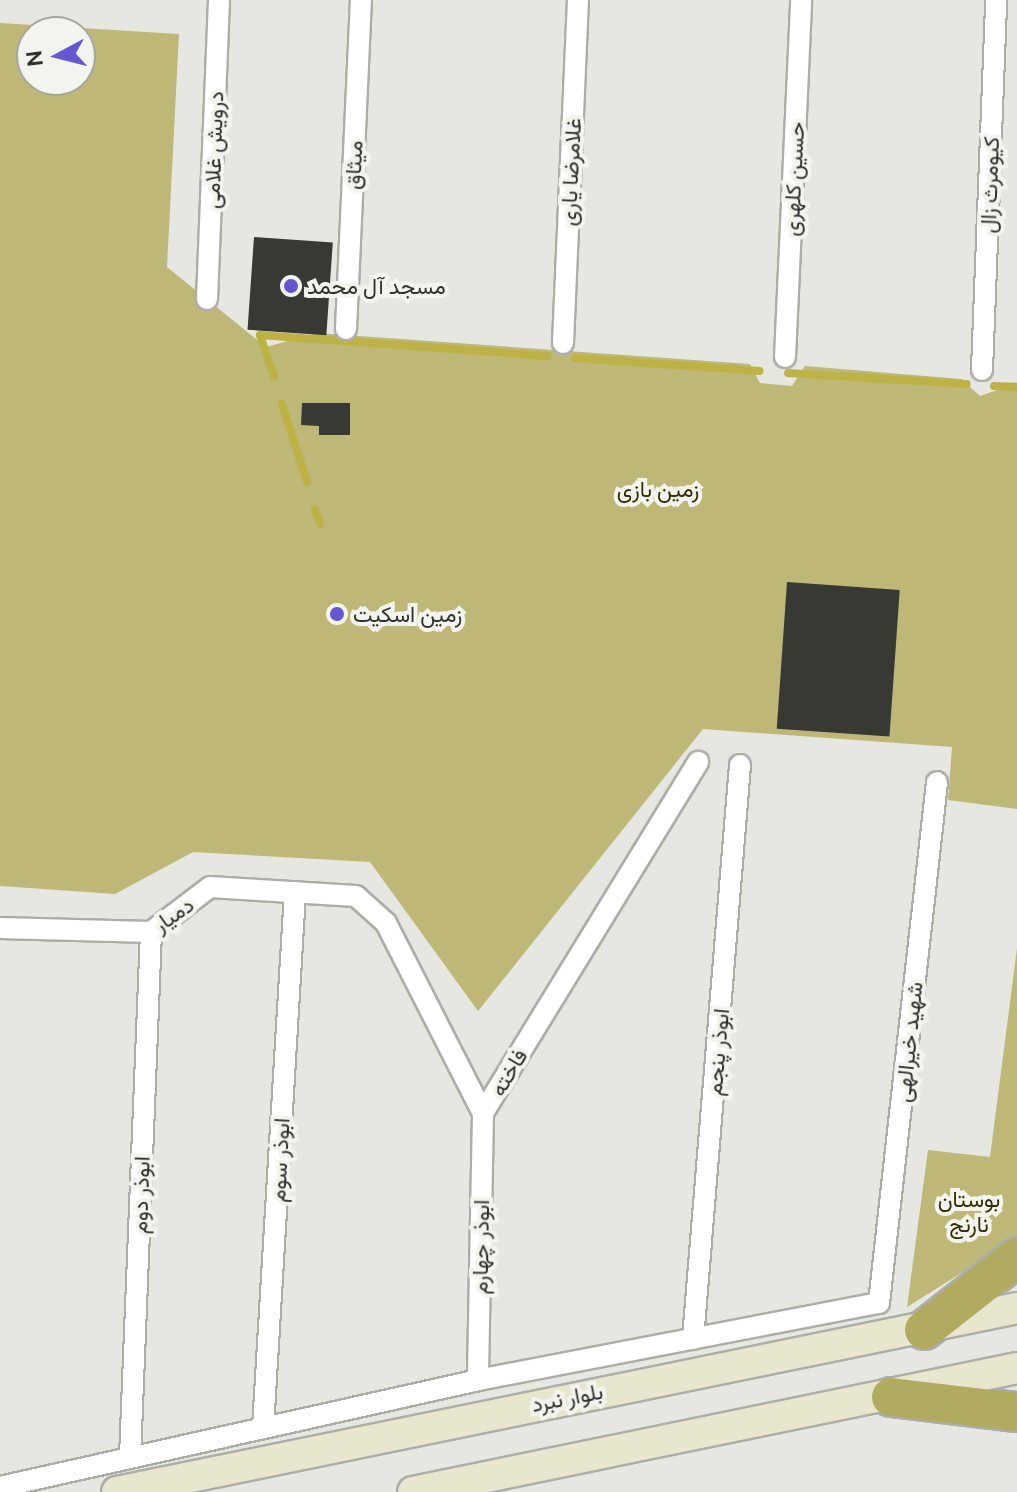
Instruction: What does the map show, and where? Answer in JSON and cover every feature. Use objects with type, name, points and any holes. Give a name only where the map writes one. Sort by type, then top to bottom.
[{"type":"highway","points":[[924,1330],[1017,1257]]},
{"type":"highway","points":[[891,1397],[1017,1412]]},
{"type":"main road","name":"بلوار نبرد","points":[[117,1492],[477,1414],[924,1330],[1017,1308]]},
{"type":"main road","points":[[413,1492],[891,1397],[1017,1368]]},
{"type":"street","name":"درویش غلامی","points":[[207,299],[219,0]]},
{"type":"street","name":"میثاق","points":[[346,329],[361,0]]},
{"type":"street","name":"غلامرضا یاری","points":[[563,343],[578,0]]},
{"type":"street","name":"حسین کلهری","points":[[785,357],[801,0]]},
{"type":"street","name":"کیومرث زال","points":[[982,370],[996,0]]},
{"type":"street","name":"فاخته","points":[[483,1113],[698,762]]},
{"type":"street","name":"ابوذر پنجم","points":[[693,1339],[740,765]]},
{"type":"street","name":"شهید خیرالهی","points":[[693,1339],[879,1303],[937,782]]},
{"type":"street","name":"دمیار","points":[[0,928],[151,932],[210,887],[295,892]]},
{"type":"street","name":"فاخته","points":[[295,892],[356,896],[386,923],[483,1113]]},
{"type":"street","name":"ابوذر سوم","points":[[263,1428],[295,892]]},
{"type":"street","name":"ابوذر دوم","points":[[130,1457],[151,932]]},
{"type":"street","name":"ابوذر چهارم","points":[[478,1380],[483,1113]]},
{"type":"street","points":[[0,1487],[478,1380],[693,1339]]},
{"type":"green space","name":"زمین بازی","points":[[0,23],[16,24],[16,96],[96,96],[96,29],[179,34],[167,267],[266,347],[317,333],[750,364],[760,383],[792,386],[805,366],[961,379],[980,396],[1017,383],[1017,809],[948,800],[952,747],[703,729],[478,1011],[370,862],[193,852],[115,894],[0,886]]},
{"type":"green space","name":"بوستان نارنج","points":[[1017,948],[1017,1238],[907,1307],[928,1150],[990,1157]]},
{"type":"building","name":"مسجد آل محمد","points":[[254,237],[333,243],[326,335],[248,330]]},
{"type":"building","points":[[302,403],[350,403],[350,435],[319,435],[319,426],[301,425]]},
{"type":"building","points":[[787,582],[900,590],[889,737],[777,729]]},
{"type":"waterway","points":[[274,377],[260,335],[547,356]]},
{"type":"waterway","points":[[575,358],[760,371]]},
{"type":"waterway","points":[[788,373],[967,384]]},
{"type":"waterway","points":[[994,386],[1017,387]]},
{"type":"waterway","points":[[282,404],[307,482]]},
{"type":"waterway","points":[[315,509],[320,524]]},
{"type":"place","name":"مسجد آل محمد","points":[[291,286]]},
{"type":"place","name":"زمین اسکیت","points":[[337,614]]}]
